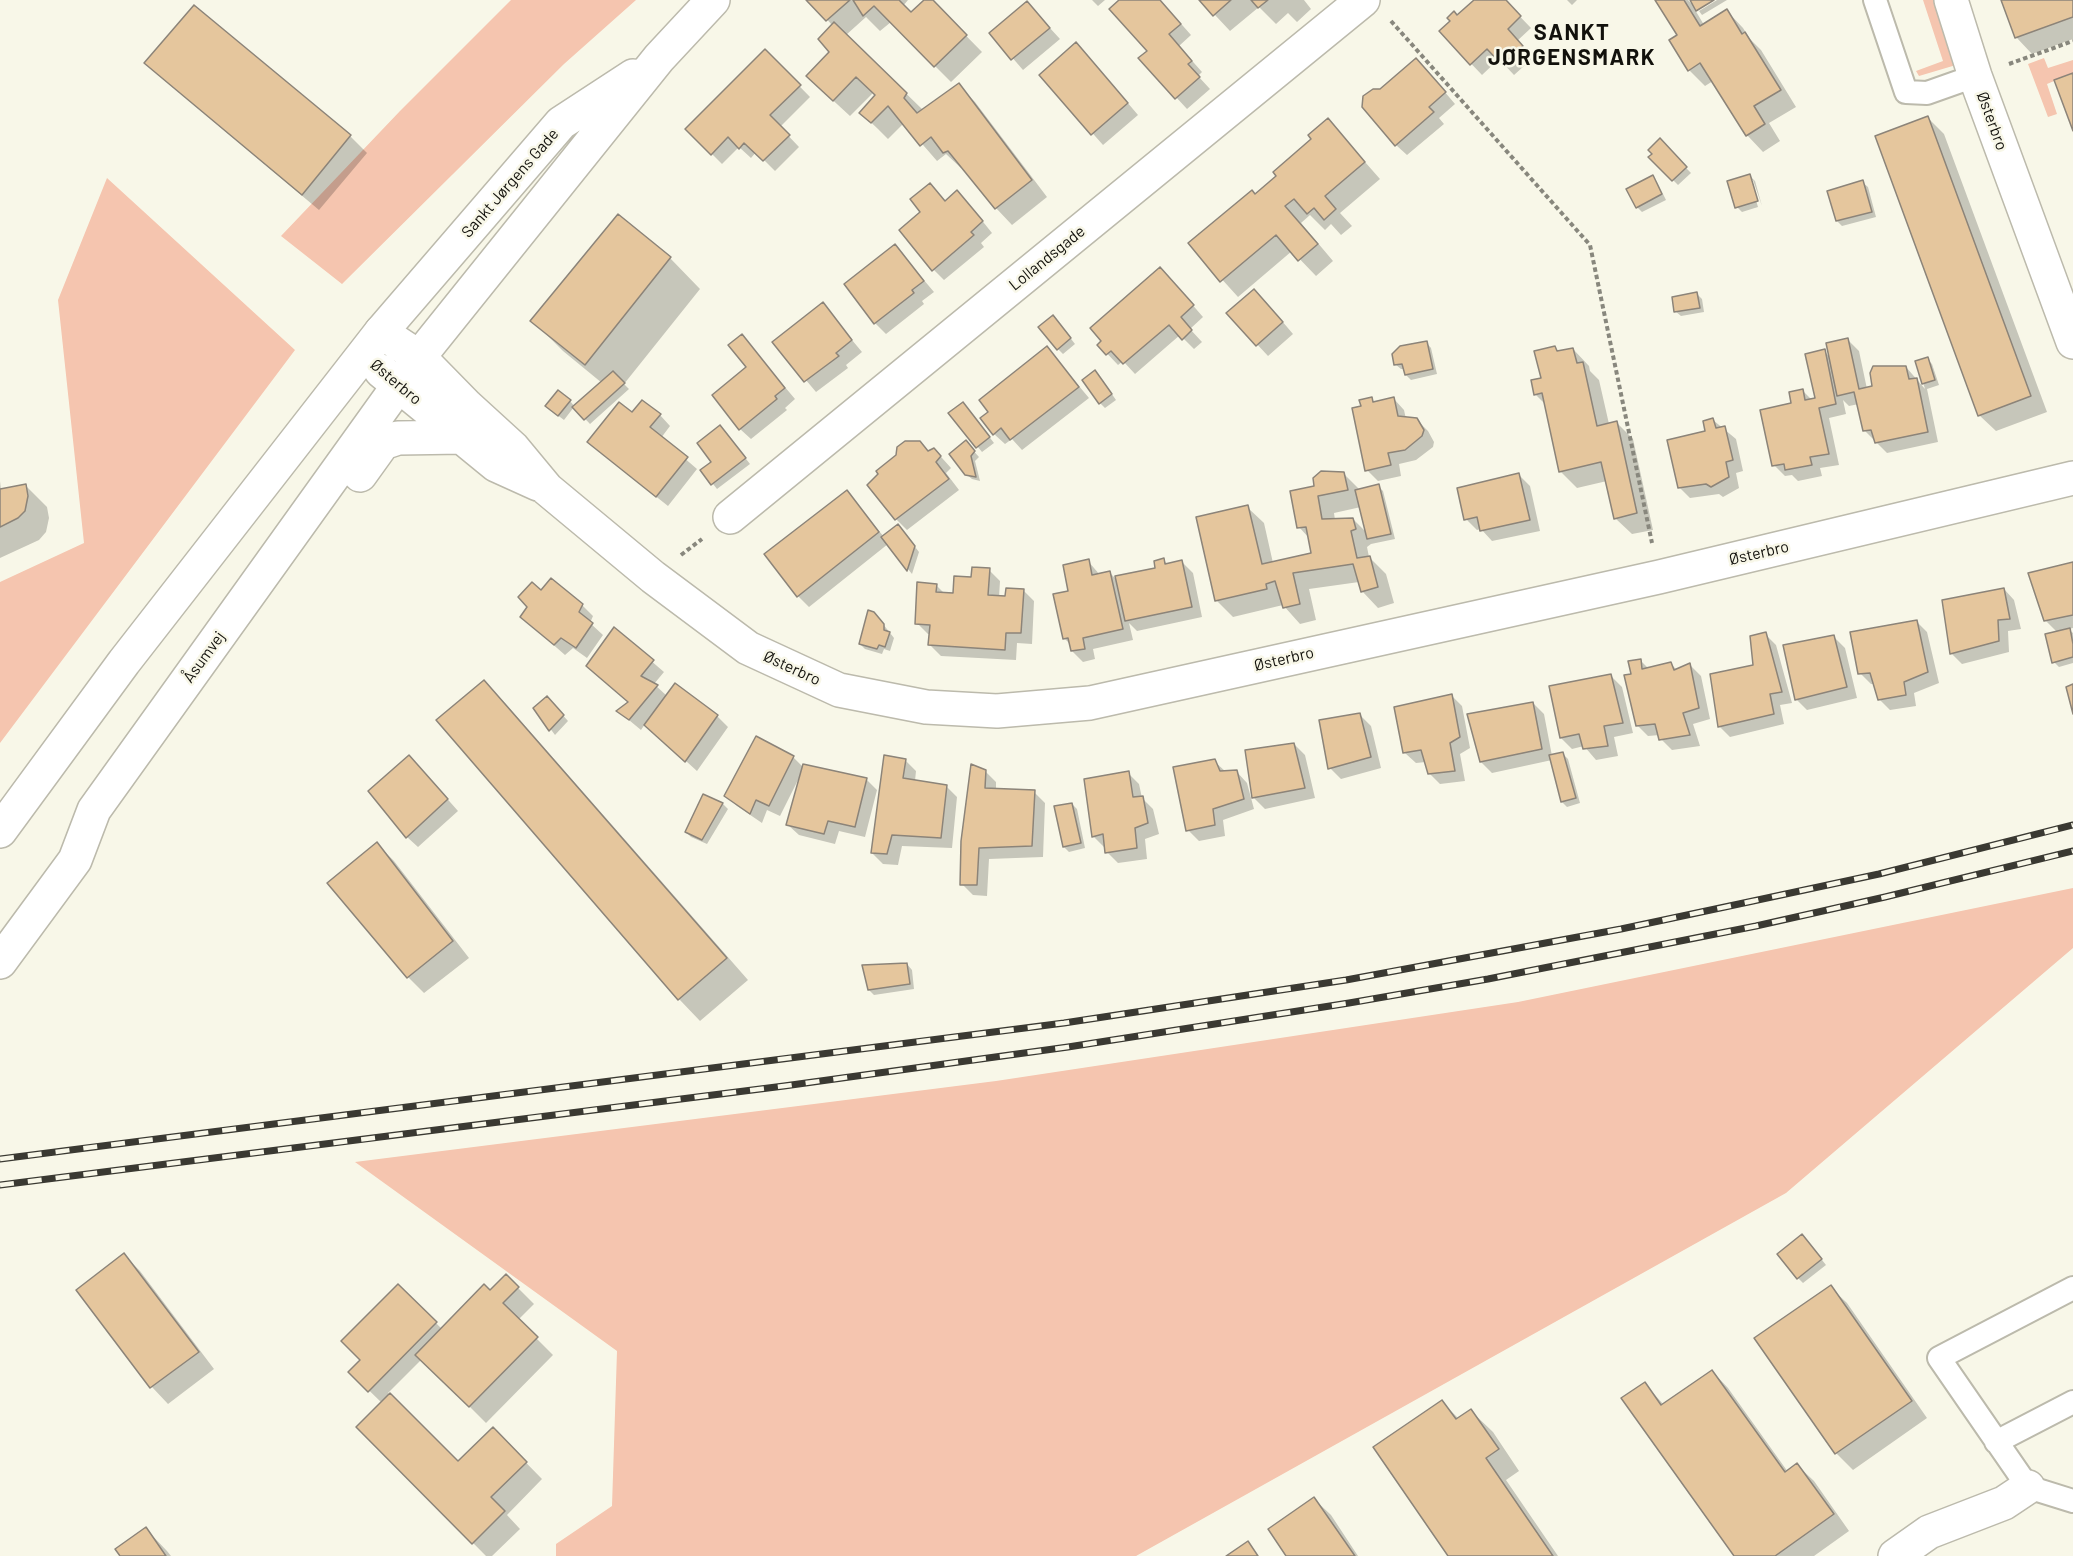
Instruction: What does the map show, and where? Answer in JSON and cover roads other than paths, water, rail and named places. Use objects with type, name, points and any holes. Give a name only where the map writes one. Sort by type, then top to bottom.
[{"type":"street","name":"Sankt Jørgens Gade","points":[[419,357],[659,58],[713,0]]},
{"type":"street","name":"Østerbro","points":[[1951,0],[1975,76],[2073,342]]},
{"type":"street","name":"Lollandsgade","points":[[730,517],[1375,8]]},
{"type":"street","name":"Sankt Jørgens Gade","points":[[372,343],[561,123],[659,58]]},
{"type":"street","name":"Østerbro","points":[[372,343],[419,357],[467,406],[513,448],[547,489],[652,578],[748,648],[839,690],[926,708],[997,711],[1090,703],[1659,577],[2073,478]]},
{"type":"street","name":"Østerbro","points":[[372,343],[398,386],[496,465],[547,489]]},
{"type":"street","points":[[0,831],[124,662],[372,343]]},
{"type":"street","name":"Åsumvej","points":[[0,962],[75,860],[94,810],[419,357]]},
{"type":"street","points":[[75,860],[383,443],[398,438],[463,437]]},
{"type":"street","points":[[1895,1556],[1929,1532],[2004,1503],[2028,1487]]},
{"type":"lane","points":[[1875,0],[1906,92],[1927,93],[1975,76]]},
{"type":"lane","points":[[2073,1288],[1939,1358],[2028,1487],[2073,1501]]},
{"type":"lane","points":[[1996,1442],[2073,1401]]},
{"type":"railway","points":[[0,1159],[1064,1023],[1346,980],[1621,929],[1753,901],[1879,874],[2073,825]]},
{"type":"railway","points":[[0,1185],[784,1086],[1068,1047],[1349,1003],[1488,979],[1756,926],[2073,851]]},
{"type":"district","name":"SANKT JØRGENSMARK","points":[[1572,46]]}]
